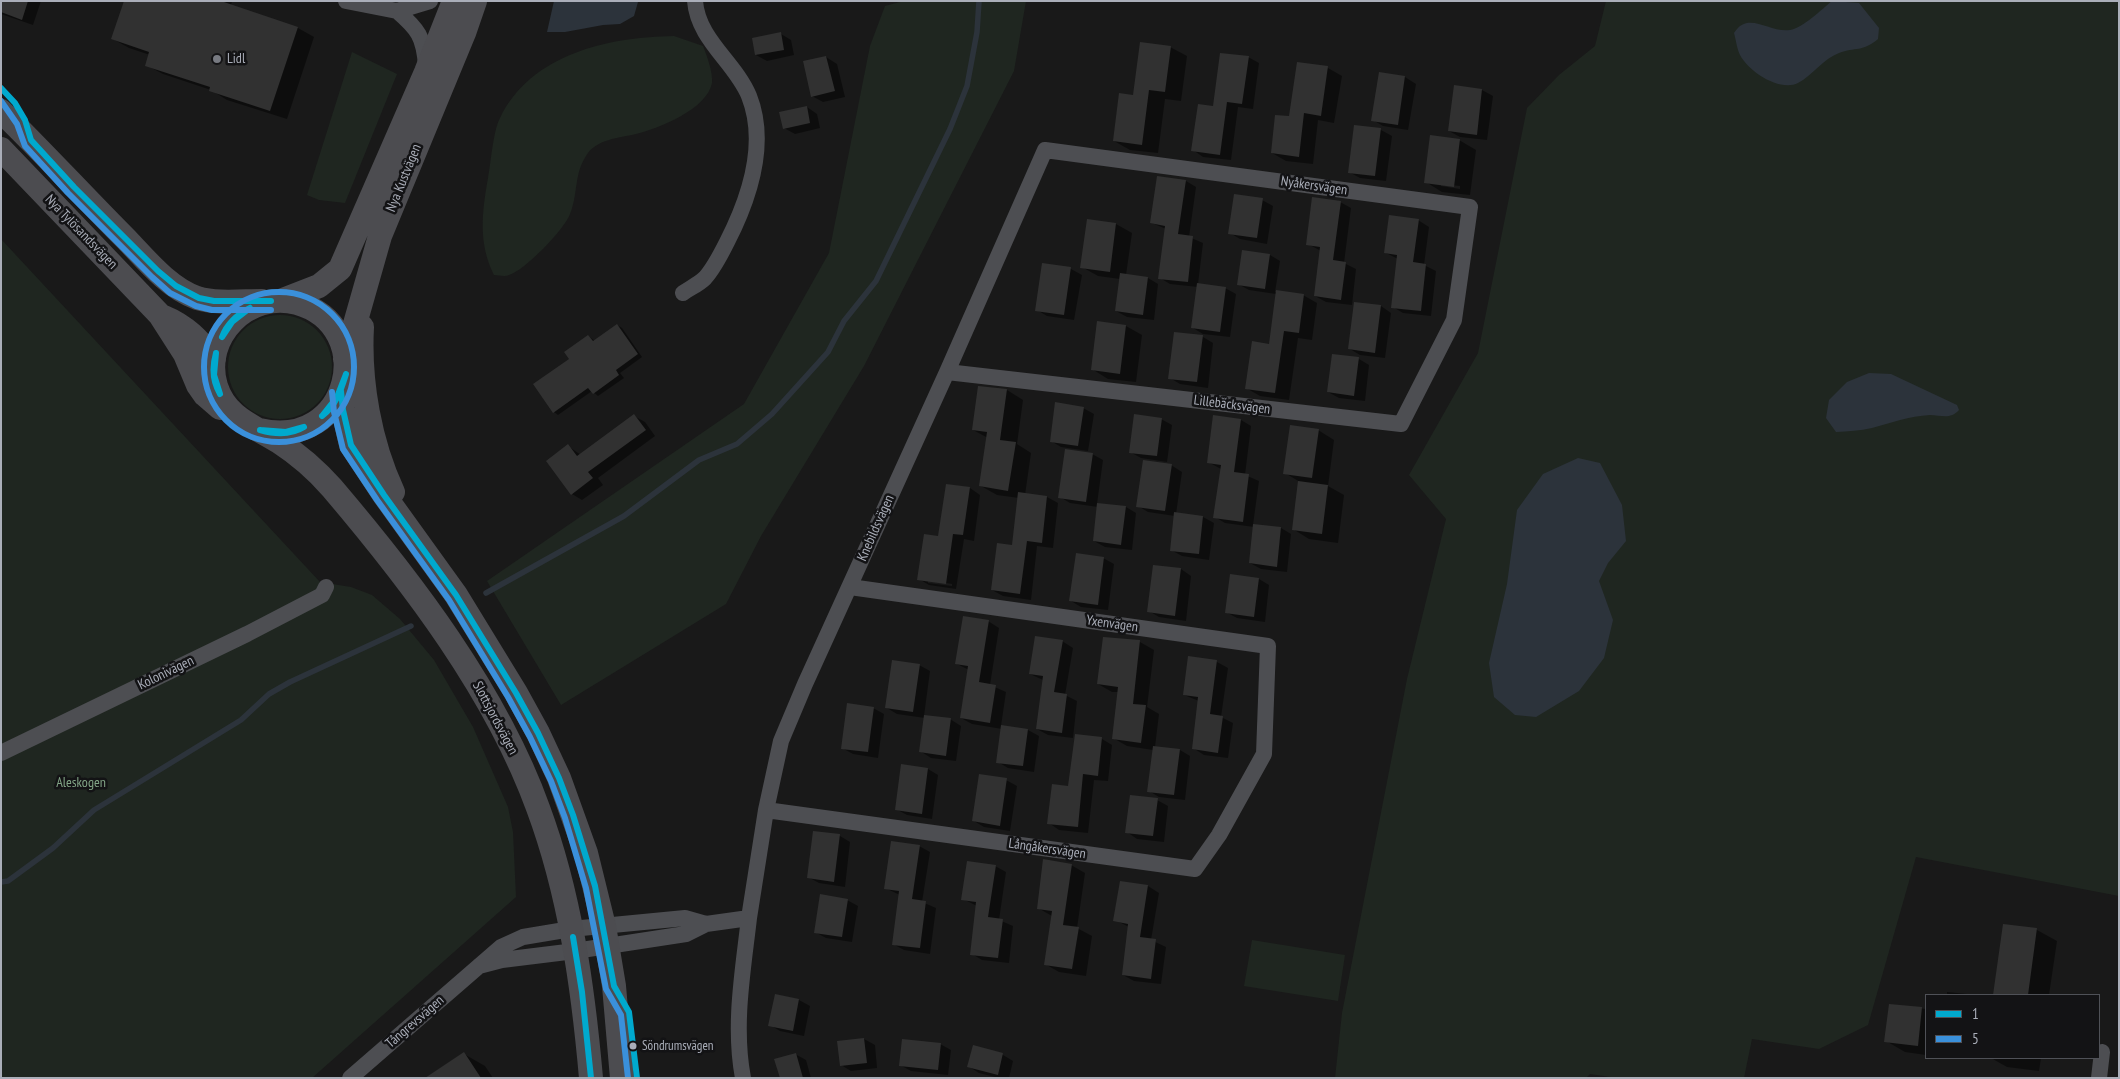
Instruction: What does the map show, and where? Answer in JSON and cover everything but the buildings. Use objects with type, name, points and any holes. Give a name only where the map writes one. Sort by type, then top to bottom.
[{"type":"main road","name":"Nya Kustvägen","points":[[277,301],[319,286],[340,269],[426,72],[454,1]]},
{"type":"main road","name":"Nya Kustvägen","points":[[345,359],[364,299],[380,236],[464,33],[475,1]]},
{"type":"main road","name":"Nya Tylösandsvägen","points":[[1,110],[74,187],[158,271],[176,286],[199,298],[214,301],[277,301]]},
{"type":"main road","name":"Nya Tylösandsvägen","points":[[1,149],[160,315],[185,354],[198,385],[205,395],[216,406],[236,417]]},
{"type":"main road","points":[[364,299],[362,356],[370,417],[381,461],[412,532]]},
{"type":"main road","name":"Slottsjordsvägen","points":[[591,1078],[582,992],[573,940],[557,869],[538,806],[505,734],[474,679],[418,597],[367,529],[324,479],[294,452],[236,417],[227,408],[216,385],[213,372],[214,359],[221,335],[232,320],[247,308],[277,301],[305,306],[324,318],[338,337],[345,359],[342,391],[343,410],[351,445],[384,495],[456,595],[516,692],[538,733],[573,815],[595,886],[614,986],[622,1078]]},
{"type":"main road","name":"Nya Tylösandsvägen","points":[[160,315],[179,323],[190,331],[199,339],[214,359]]},
{"type":"main road","name":"Slottsjordsvägen","points":[[259,430],[281,433],[292,432],[313,424],[330,410],[342,391]]},
{"type":"street","points":[[346,1],[397,11],[430,1]]},
{"type":"street","points":[[683,293],[705,278],[719,257],[741,215],[755,163],[756,144],[755,122],[749,97],[730,65],[707,36],[700,22],[695,1]]},
{"type":"street","points":[[397,11],[414,26],[421,37],[425,49],[426,72]]},
{"type":"street","name":"Nyåkersvägen","points":[[1045,150],[1470,207],[1454,320]]},
{"type":"street","name":"Knebildsvägen","points":[[749,918],[766,810],[781,741],[804,684],[850,587],[1045,150]]},
{"type":"street","name":"Lillebäcksvägen","points":[[947,372],[1401,424],[1454,320]]},
{"type":"street","name":"Kolonivägen","points":[[1,754],[247,634],[322,595],[326,587]]},
{"type":"street","name":"Yxenvägen","points":[[850,587],[1268,646],[1264,754]]},
{"type":"street","name":"Långåkersvägen","points":[[766,810],[1195,869],[1219,835],[1264,754]]},
{"type":"street","points":[[573,940],[606,936],[685,918],[706,924],[749,918],[739,1003],[739,1059],[743,1078]]},
{"type":"street","name":"Tångrevsvägen","points":[[478,966],[573,940],[606,936]]},
{"type":"street","name":"Tångrevsvägen","points":[[350,1078],[501,947],[523,937],[573,940]]},
{"type":"street","points":[[2099,1078],[2102,1052]]},
{"type":"green space","points":[[904,1],[1026,1],[1014,71],[864,366],[761,536],[726,604],[561,705],[487,581],[744,404],[829,253],[870,46],[885,6]]},
{"type":"green space","points":[[1606,1],[2119,1],[2119,896],[1916,857],[1868,1025],[1819,1049],[1752,1039],[1744,1078],[1617,1078],[1590,1074],[1586,1078],[1335,1078],[1342,1013],[1407,679],[1446,519],[1409,475],[1478,353],[1527,108],[1559,75],[1595,46]]},
{"type":"green space","points":[[674,36],[703,46],[712,74],[712,83],[708,92],[692,109],[669,122],[636,134],[608,140],[590,150],[582,163],[567,221],[534,258],[516,272],[506,276],[494,275],[485,251],[483,239],[484,203],[496,131],[500,118],[514,96],[531,78],[551,64],[574,53],[623,40]]},
{"type":"green space","points":[[352,52],[397,74],[345,203],[319,200],[307,195]]},
{"type":"green space","name":"Aleskogen","points":[[1,239],[320,582],[351,587],[372,595],[400,619],[434,660],[473,727],[508,807],[513,832],[516,897],[312,1078],[1,1078]]},
{"type":"green space","points":[[280,315],[300,319],[309,323],[317,330],[324,338],[328,347],[332,367],[328,387],[324,396],[317,404],[309,411],[300,415],[280,419],[260,415],[251,411],[243,404],[236,396],[232,387],[228,367],[232,347],[236,338],[243,330],[251,323],[260,319]]},
{"type":"green space","points":[[1252,940],[1345,955],[1338,1001],[1244,986]]},
{"type":"shaded area","points":[[554,1],[638,2],[634,16],[620,24],[565,32],[547,32]]},
{"type":"shaded area","points":[[1832,1],[1859,3],[1879,28],[1878,39],[1863,48],[1845,51],[1833,56],[1803,80],[1791,85],[1774,83],[1766,79],[1750,68],[1740,55],[1734,33],[1740,26],[1752,23],[1782,30],[1795,29]]},
{"type":"shaded area","points":[[1869,373],[1891,374],[1957,405],[1959,410],[1949,416],[1930,415],[1907,418],[1868,429],[1836,432],[1826,418],[1829,400],[1847,382]]},
{"type":"shaded area","points":[[1578,458],[1600,463],[1622,505],[1626,541],[1608,563],[1599,581],[1613,620],[1604,658],[1579,691],[1536,717],[1515,715],[1494,697],[1489,663],[1507,584],[1517,510],[1543,474]]},
{"type":"waterway","points":[[486,593],[624,516],[699,460],[737,444],[772,414],[828,352],[844,321],[876,281],[950,129],[967,86],[977,32],[979,1]]},
{"type":"waterway","points":[[1,882],[8,881],[53,848],[94,810],[241,720],[269,694],[290,682],[411,626]]},
{"type":"transit line","name":"1","points":[[1,88],[15,103],[25,120],[31,140],[74,187],[158,271],[176,286],[199,298],[214,301],[271,301]]},
{"type":"transit line","name":"5","points":[[1,101],[17,124],[25,146],[68,193],[170,293],[196,306],[212,310],[271,310]]},
{"type":"transit line","name":"5","points":[[279,292],[294,293],[308,298],[332,314],[348,338],[353,352],[354,367],[353,382],[348,396],[332,420],[308,436],[294,441],[279,442],[264,441],[250,436],[226,420],[210,396],[205,382],[204,367],[205,352],[210,338],[226,314],[250,298],[264,293],[279,292]]},
{"type":"transit line","name":"1","points":[[222,337],[233,320],[250,308]]},
{"type":"transit line","name":"1","points":[[222,337],[232,322],[250,308]]},
{"type":"transit line","name":"1","points":[[216,353],[214,375],[220,394]]},
{"type":"transit line","name":"1","points":[[216,353],[214,374],[220,394]]},
{"type":"transit line","name":"1","points":[[322,416],[337,397],[346,374]]},
{"type":"transit line","name":"1","points":[[322,416],[334,403],[346,374]]},
{"type":"transit line","name":"1","points":[[341,391],[351,445],[384,495],[456,595],[516,693],[538,733],[559,778],[573,815],[595,886],[614,986],[629,1012],[637,1078]]},
{"type":"transit line","name":"5","points":[[332,392],[334,412],[343,449],[449,600],[508,697],[551,781],[565,818],[586,888],[606,989],[621,1015],[628,1078]]},
{"type":"transit line","name":"1","points":[[260,430],[286,432],[304,427]]},
{"type":"transit line","name":"1","points":[[260,430],[282,433],[299,430],[304,427]]},
{"type":"transit line","name":"1","points":[[573,937],[582,992],[591,1078]]},
{"type":"place","name":"Lidl","points":[[217,59]]},
{"type":"place","name":"Söndrumsvägen","points":[[633,1046]]}]
